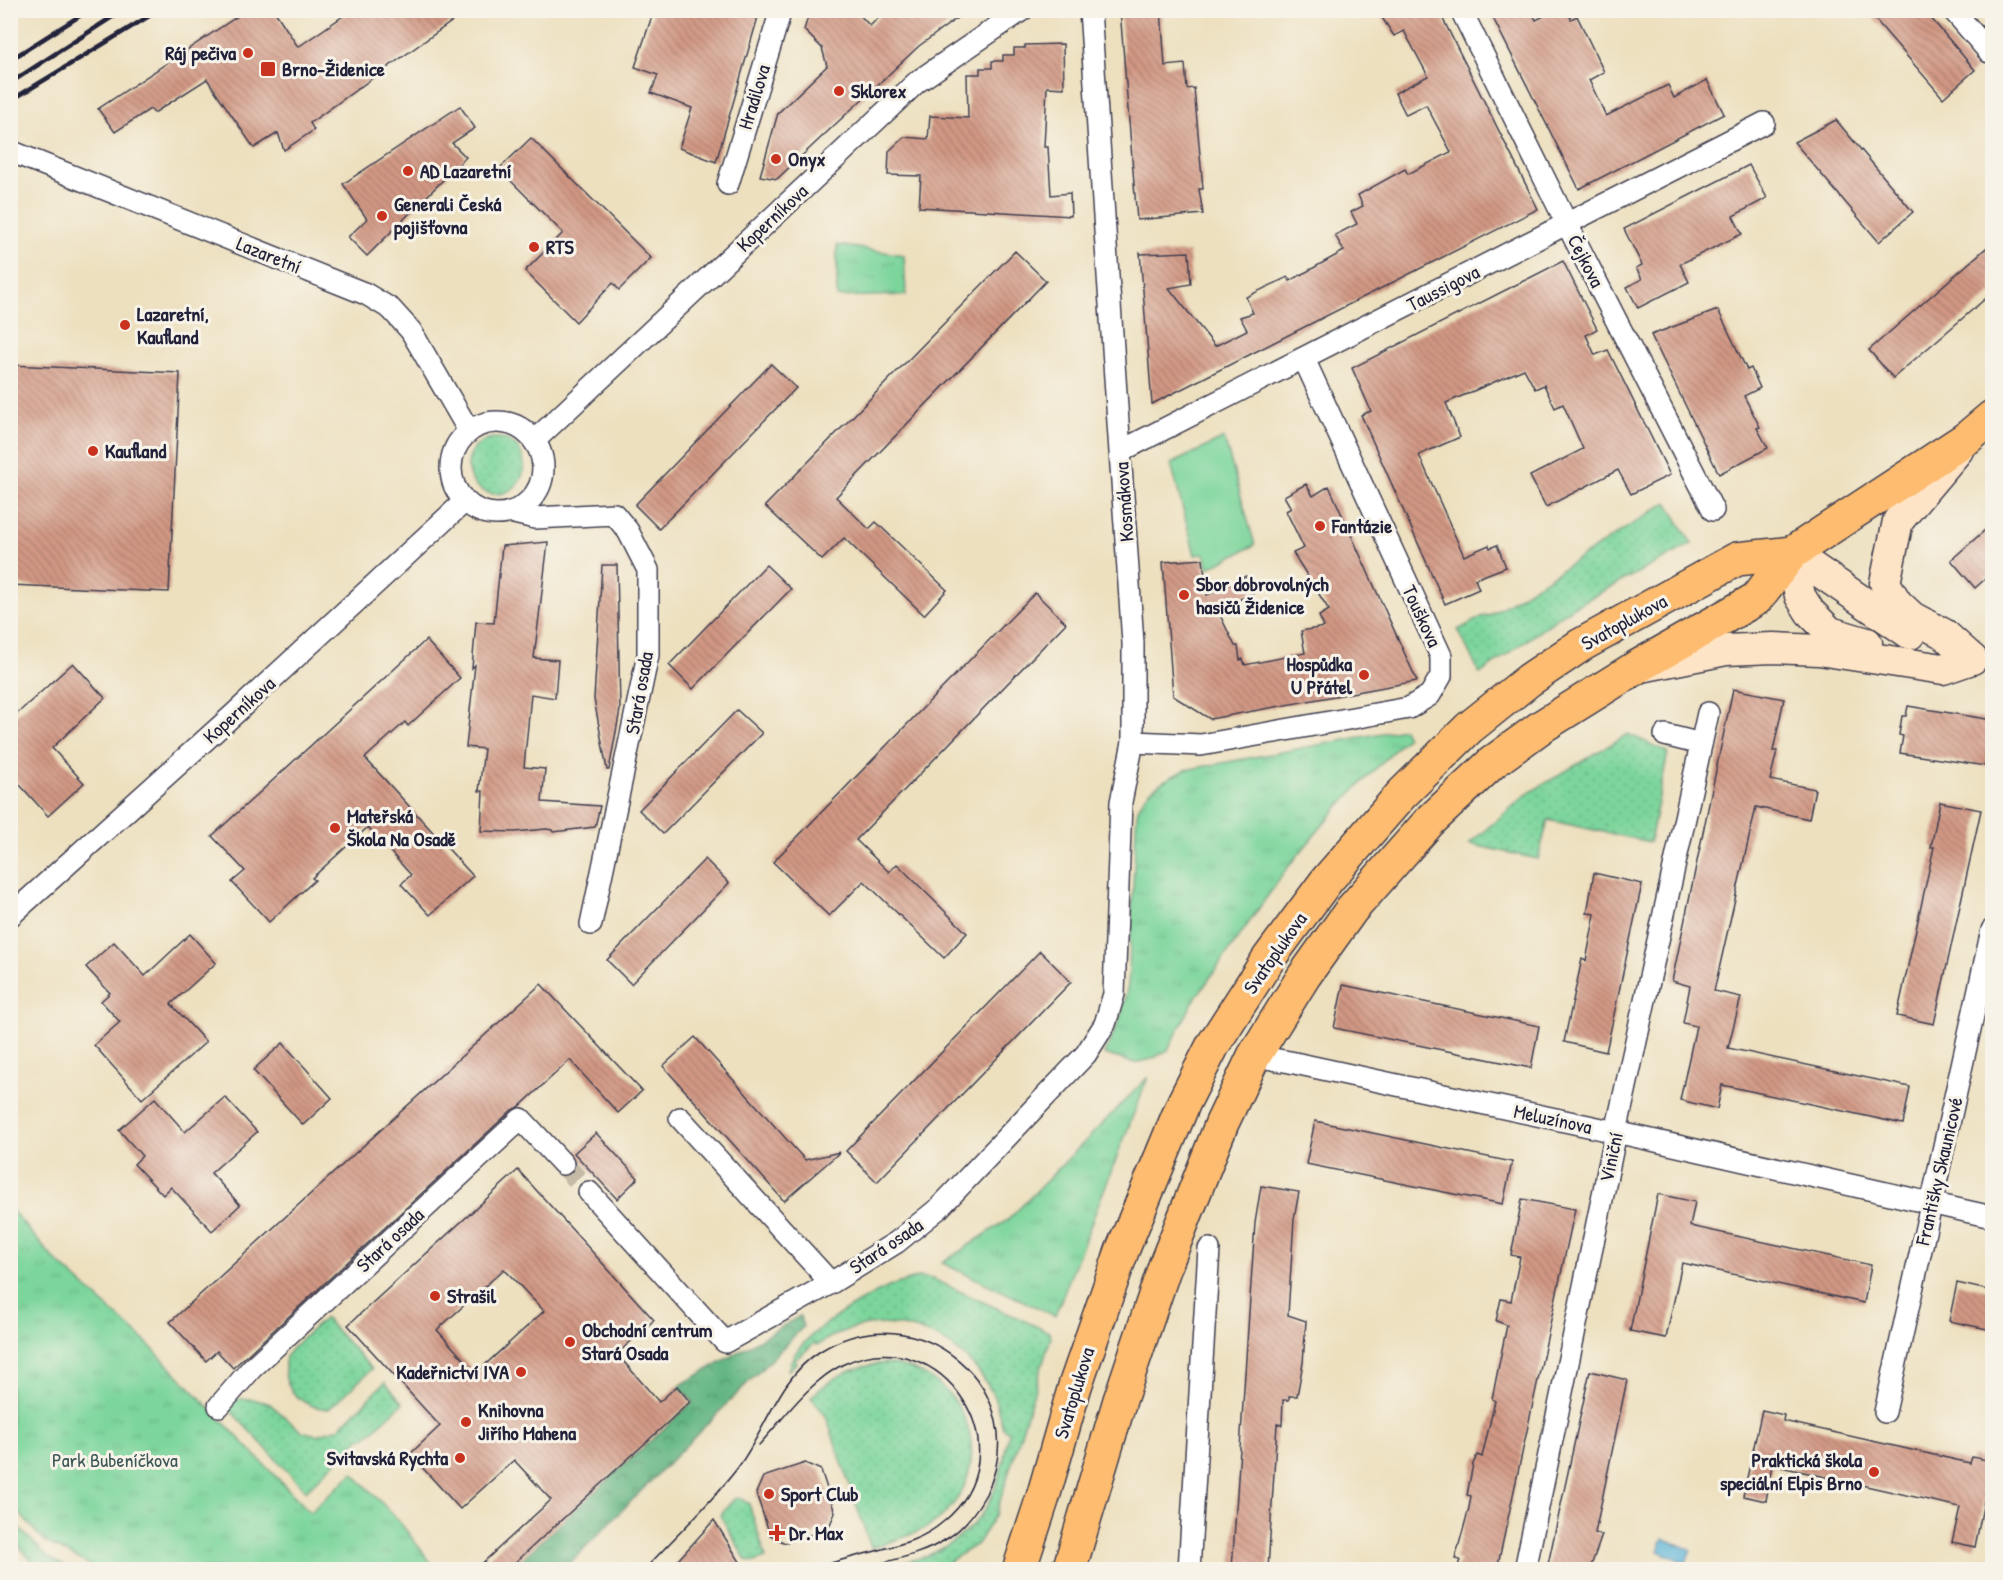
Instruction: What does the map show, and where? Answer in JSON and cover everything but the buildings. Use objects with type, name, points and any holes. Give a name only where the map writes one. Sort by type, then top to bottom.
[{"type":"main road","name":"Svatoplukova","points":[[1069,1569],[1120,1400],[1165,1266],[1222,1123],[1254,1056],[1304,976],[1352,909],[1429,822],[1493,762],[1541,727],[1637,667],[1756,599],[1792,553],[1967,438],[1992,417]]},
{"type":"main road","points":[[1967,438],[1898,521],[1885,582],[1897,603],[1912,617],[1944,634],[1982,660]]},
{"type":"main road","name":"Svatoplukova","points":[[1019,1569],[1043,1497],[1075,1386],[1122,1251],[1184,1102],[1213,1045],[1269,958],[1327,880],[1409,787],[1469,728],[1529,680],[1581,645],[1737,559],[1792,553]]},
{"type":"main road","points":[[1792,553],[1800,596],[1810,612],[1830,632],[1859,641],[1982,660]]},
{"type":"main road","points":[[1792,553],[1911,634],[1982,660]]},
{"type":"main road","points":[[1637,667],[1726,650],[1773,648],[1819,650],[1943,669],[1982,660]]},
{"type":"street","name":"Hradilova","points":[[728,184],[781,10]]},
{"type":"street","name":"Koperníkova","points":[[534,441],[917,82],[1022,10]]},
{"type":"street","name":"Kosmákova","points":[[939,1208],[1086,1054],[1105,1024],[1114,994],[1121,802],[1133,742],[1133,643],[1090,10]]},
{"type":"street","name":"Čejkova","points":[[1461,10],[1713,510]]},
{"type":"street","points":[[1953,10],[1989,52]]},
{"type":"street","name":"Taussigova","points":[[1121,451],[1764,123]]},
{"type":"street","name":"Lazaretní","points":[[10,151],[366,294],[391,309],[411,331],[469,431]]},
{"type":"street","name":"Touškova","points":[[1133,742],[1202,745],[1409,708],[1430,695],[1441,676],[1441,656],[1304,359]]},
{"type":"street","points":[[542,480],[534,495],[524,505],[510,512],[494,513],[478,510],[465,501],[456,488],[451,473],[452,457],[459,442],[469,431],[482,424],[496,422],[511,424],[524,430],[534,441],[540,453],[542,480],[549,500],[567,517]]},
{"type":"street","name":"Koperníkova","points":[[10,916],[232,716],[465,501]]},
{"type":"street","name":"Stará osada","points":[[510,512],[535,518],[614,514],[628,531],[648,570],[648,656],[591,924]]},
{"type":"street","name":"Viniční","points":[[1525,1569],[1616,1132],[1708,712]]},
{"type":"street","points":[[1665,735],[1701,744]]},
{"type":"street","name":"Františky Skaunicové","points":[[1886,1412],[1992,930]]},
{"type":"street","name":"Meluzínova","points":[[1254,1056],[1616,1132],[1992,1217]]},
{"type":"street","name":"Stará osada","points":[[680,1118],[831,1283]]},
{"type":"street","name":"Stará osada","points":[[219,1406],[252,1368],[521,1119],[563,1164]]},
{"type":"street","name":"Stará osada","points":[[589,1192],[725,1341],[831,1283],[897,1242],[939,1208]]},
{"type":"street","points":[[1189,1569],[1209,1249]]},
{"type":"green space","points":[[837,245],[904,255],[906,295],[837,297]]},
{"type":"green space","points":[[496,438],[507,440],[516,446],[522,455],[524,466],[522,477],[516,486],[507,492],[496,494],[485,492],[476,486],[470,477],[468,466],[470,455],[476,446],[485,440]]},
{"type":"green space","points":[[1224,438],[1255,545],[1208,568],[1205,554],[1195,555],[1171,464]]},
{"type":"green space","points":[[1667,502],[1692,544],[1573,607],[1480,674],[1458,630],[1485,615],[1489,616]]},
{"type":"green space","points":[[1403,729],[1407,737],[1338,807],[1288,867],[1193,1002],[1168,1050],[1152,1059],[1134,1063],[1104,1054],[1120,1019],[1128,985],[1137,814],[1142,801],[1152,789],[1185,770]]},
{"type":"green space","points":[[1628,734],[1668,752],[1650,842],[1548,820],[1538,859],[1469,844],[1527,794]]},
{"type":"green space","points":[[1148,1077],[1055,1316],[942,1263],[1009,1219]]},
{"type":"green space","name":"Park Bubeníčkova","points":[[10,1208],[53,1258],[145,1341],[310,1512],[353,1473],[398,1520],[436,1569],[97,1569],[44,1541],[11,1504]]},
{"type":"green space","points":[[920,1277],[933,1279],[1049,1332],[1051,1337],[996,1514],[977,1544],[937,1569],[883,1569],[931,1554],[951,1543],[966,1532],[988,1505],[1000,1472],[1009,1432],[1003,1428],[994,1397],[982,1377],[967,1359],[949,1344],[906,1327],[883,1324],[860,1327],[837,1334],[817,1345],[815,1343],[795,1360],[796,1363],[788,1371],[792,1358],[802,1345],[831,1320],[880,1291]]},
{"type":"green space","points":[[800,1316],[803,1327],[564,1569],[511,1569],[693,1402],[679,1386]]},
{"type":"green space","points":[[325,1318],[372,1369],[329,1409],[314,1406],[300,1399],[290,1389],[285,1374],[285,1359],[290,1351]]},
{"type":"green space","points":[[885,1363],[913,1370],[937,1383],[955,1402],[967,1424],[971,1448],[969,1473],[958,1498],[938,1520],[914,1533],[871,1548],[826,1416],[811,1397],[845,1373]]},
{"type":"green space","points":[[385,1382],[403,1403],[365,1438],[361,1437],[306,1491],[228,1408],[238,1399],[253,1399],[270,1404],[301,1431],[317,1435],[339,1428]]},
{"type":"green space","points":[[740,1498],[749,1504],[766,1558],[754,1562],[746,1560],[720,1515],[734,1499]]},
{"type":"green space","points":[[11,1520],[48,1557],[70,1569],[40,1569],[11,1538]]},
{"type":"water","points":[[1663,1538],[1691,1550],[1686,1563],[1658,1551]]},
{"type":"tunnel","points":[[563,1164],[589,1192]]},
{"type":"tram line","points":[[644,1570],[726,1483],[746,1455],[782,1391],[805,1363],[819,1352],[856,1336],[894,1333],[929,1342],[959,1360],[982,1387],[996,1419],[998,1456],[986,1494],[970,1519],[954,1534],[926,1550],[854,1570]]},
{"type":"tram line","points":[[759,1445],[808,1390],[831,1371],[844,1364],[880,1355],[913,1359],[941,1375],[963,1400],[976,1429],[978,1461],[968,1493],[943,1522],[906,1543],[807,1570]]},
{"type":"tram line","points":[[10,1564],[19,1570]]},
{"type":"railway","points":[[10,14],[16,10]]},
{"type":"railway","points":[[10,60],[89,10]]},
{"type":"railway","points":[[10,83],[123,10]]},
{"type":"railway","points":[[10,101],[159,10]]},
{"type":"place","name":"Ráj pečiva","points":[[248,53]]},
{"type":"place","name":"Brno-Židenice","points":[[268,69]]},
{"type":"place","name":"Sklorex","points":[[839,91]]},
{"type":"place","name":"Onyx","points":[[776,159]]},
{"type":"place","name":"AD Lazaretní","points":[[408,171]]},
{"type":"place","name":"Generali Česká pojišťovna","points":[[382,216]]},
{"type":"place","name":"RTS","points":[[534,247]]},
{"type":"place","name":"Lazaretní, Kaufland","points":[[125,325]]},
{"type":"place","name":"Kaufland","points":[[93,451]]},
{"type":"place","name":"Fantázie","points":[[1320,526]]},
{"type":"place","name":"Sbor dobrovolných hasičů Židenice","points":[[1184,595]]},
{"type":"place","name":"Hospůdka U Přátel","points":[[1364,675]]},
{"type":"place","name":"Mateřská Škola Na Osadě","points":[[335,828]]},
{"type":"place","name":"Strašil","points":[[435,1296]]},
{"type":"place","name":"Obchodní centrum Stará Osada","points":[[570,1342]]},
{"type":"place","name":"Kadeřnictví IVA","points":[[521,1372]]},
{"type":"place","name":"Knihovna Jiřího Mahena","points":[[466,1422]]},
{"type":"place","name":"Svitavská Rychta","points":[[460,1458]]},
{"type":"place","name":"Praktická škola speciální Elpis Brno","points":[[1874,1472]]},
{"type":"place","name":"Sport Club","points":[[769,1494]]},
{"type":"place","name":"Dr. Max","points":[[777,1533]]}]
